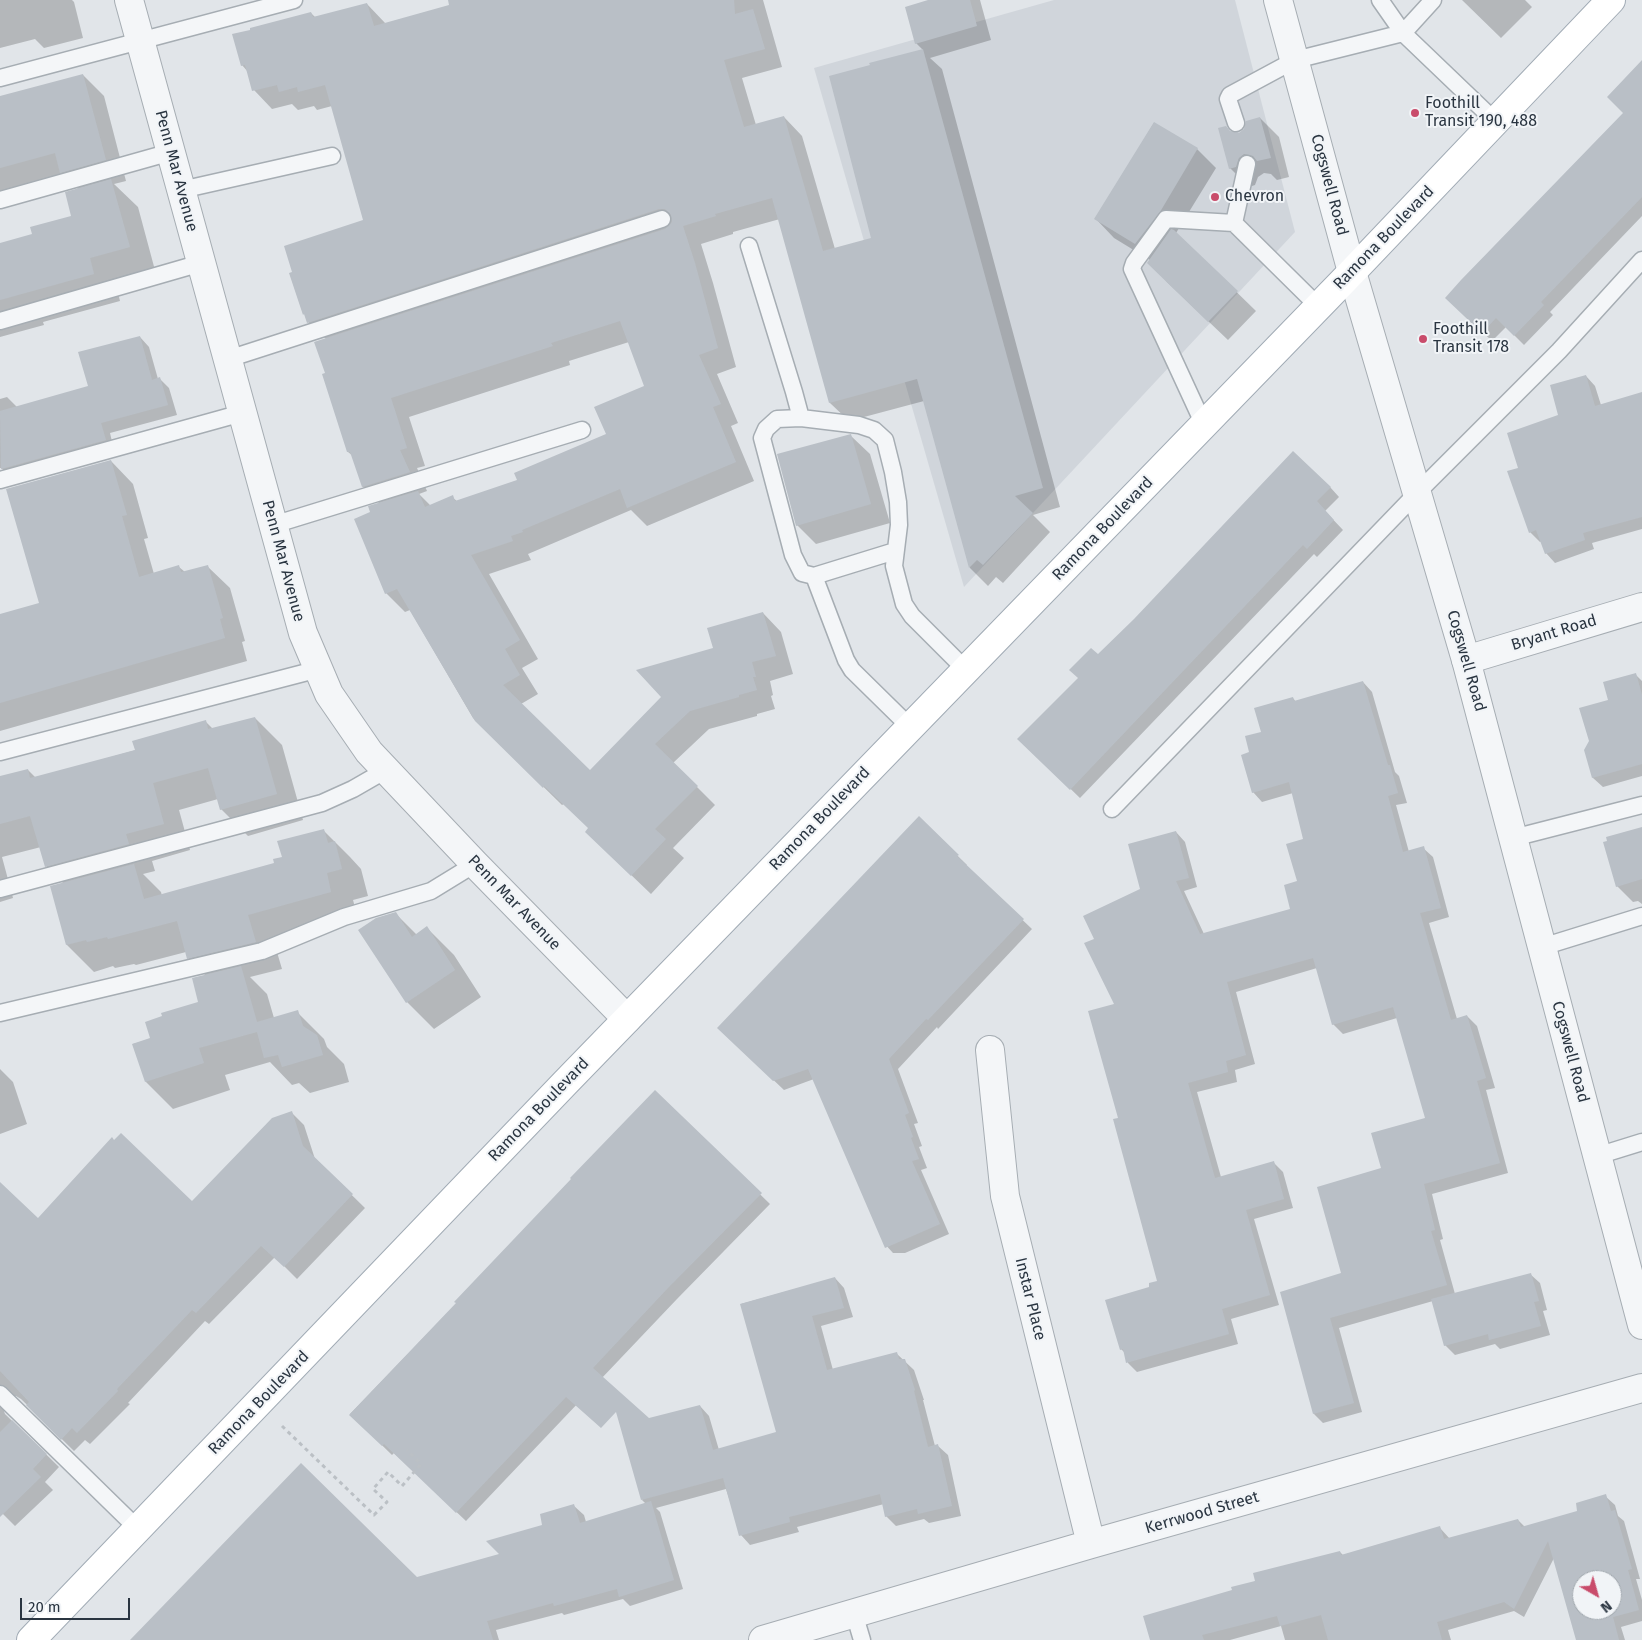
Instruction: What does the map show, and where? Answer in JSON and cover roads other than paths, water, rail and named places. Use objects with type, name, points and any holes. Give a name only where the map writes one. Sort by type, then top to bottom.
[{"type":"main road","name":"Ramona Boulevard","points":[[32,1640],[627,1018],[1352,272],[1609,1]]},
{"type":"street","name":"Penn Mar Avenue","points":[[129,0],[303,633],[334,701],[369,752],[475,864],[627,1018]]},
{"type":"street","name":"Cogswell Road","points":[[1278,0],[1352,272],[1466,660],[1597,1156],[1634,1261],[1642,1325]]},
{"type":"street","name":"Bryant Road","points":[[1466,660],[1642,607]]},
{"type":"street","name":"Instar Place","points":[[990,1050],[1005,1196],[1091,1544]]},
{"type":"street","name":"Kerrwood Street","points":[[764,1640],[1091,1544],[1642,1388]]},
{"type":"lane","points":[[0,78],[294,0]]},
{"type":"lane","points":[[1380,0],[1403,33],[1496,122]]},
{"type":"lane","points":[[1236,123],[1228,99],[1230,95],[1295,60],[1403,33],[1433,0]]},
{"type":"lane","points":[[0,200],[171,152]]},
{"type":"lane","points":[[181,190],[332,156]]},
{"type":"lane","points":[[1234,222],[1247,164]]},
{"type":"lane","points":[[228,360],[662,219]]},
{"type":"lane","points":[[1204,425],[1132,268],[1166,219],[1234,222],[1318,306]]},
{"type":"lane","points":[[749,246],[801,418]]},
{"type":"lane","points":[[1112,809],[1417,493],[1559,351],[1642,260]]},
{"type":"lane","points":[[0,321],[201,263]]},
{"type":"lane","points":[[0,480],[242,413]]},
{"type":"lane","points":[[895,551],[814,576],[802,573],[793,555],[762,438],[766,429],[777,419],[801,418],[859,425],[874,430],[885,440],[892,465],[898,502],[899,525],[894,566],[904,604],[912,616],[966,670]]},
{"type":"lane","points":[[273,525],[582,430]]},
{"type":"lane","points":[[814,576],[846,660],[852,670],[910,727]]},
{"type":"lane","points":[[0,752],[319,670]]},
{"type":"lane","points":[[0,889],[322,803],[354,789],[386,770]]},
{"type":"lane","points":[[1513,838],[1642,805]]},
{"type":"lane","points":[[0,1013],[262,951],[344,917],[431,891],[475,864]]},
{"type":"lane","points":[[1542,947],[1642,916]]},
{"type":"lane","points":[[1597,1156],[1642,1142]]},
{"type":"lane","points":[[0,1394],[138,1529]]},
{"type":"lane","points":[[854,1613],[862,1640]]},
{"type":"place","name":"Foothill Transit 190, 488","points":[[1415,113]]},
{"type":"place","name":"Chevron","points":[[1215,197]]},
{"type":"place","name":"Foothill Transit 178","points":[[1423,339]]}]
